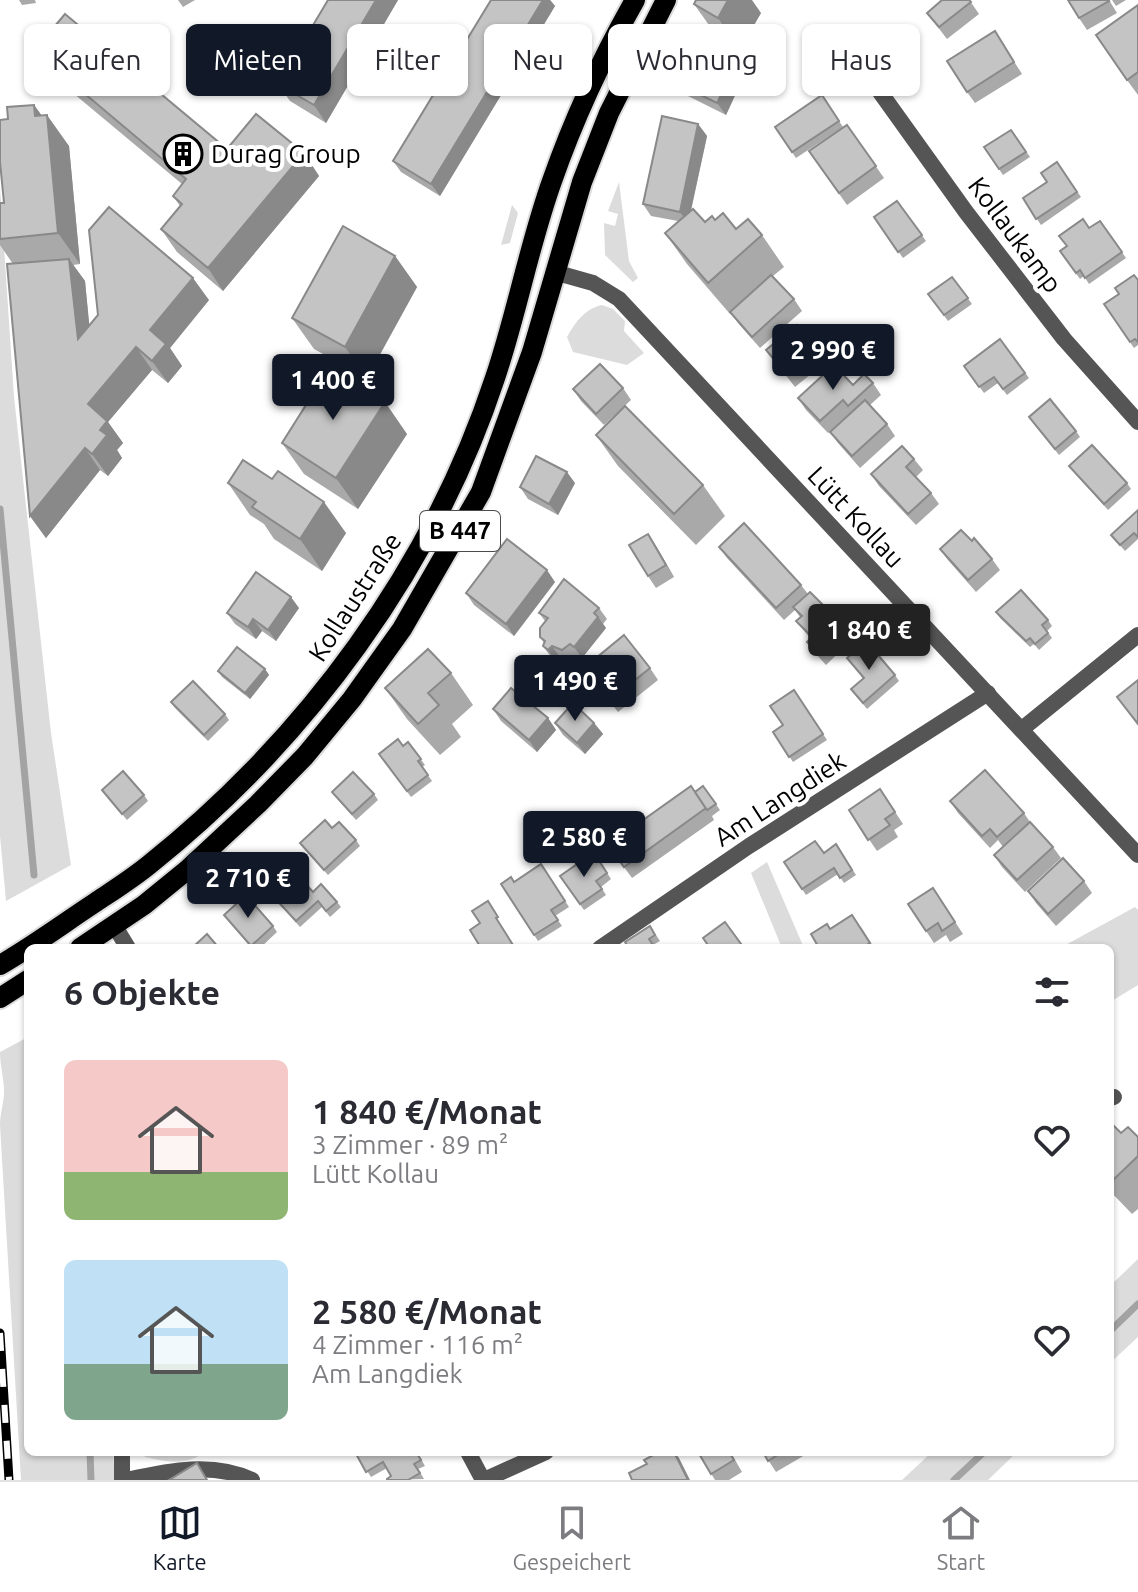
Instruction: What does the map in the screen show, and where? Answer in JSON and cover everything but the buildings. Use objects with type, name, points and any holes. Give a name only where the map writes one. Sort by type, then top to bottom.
[{"type":"main road","name":"Kollaustraße","points":[[32,944],[149,866],[218,805],[308,709],[378,616],[443,504],[474,433],[495,378],[552,182],[585,97],[635,0]]},
{"type":"main road","name":"Kollaustraße","points":[[86,944],[144,905],[187,870],[305,756],[352,699],[402,629],[481,492],[532,352],[582,182],[609,113],[666,0]]},
{"type":"main road","name":"Kollaustraße","points":[[0,965],[24,949]]},
{"type":"main road","points":[[0,998],[24,983]]},
{"type":"street","name":"Kollaukamp","points":[[883,96],[966,212],[1064,339],[1138,422]]},
{"type":"street","name":"Lütt Kollau","points":[[554,272],[593,283],[619,299],[1138,855]]},
{"type":"street","points":[[1022,729],[1138,635]]},
{"type":"street","name":"Am Langdiek","points":[[606,944],[749,846],[988,693]]},
{"type":"street","points":[[114,925],[126,944]]},
{"type":"street","points":[[122,1456],[124,1480],[177,1469],[233,1471],[252,1480]]},
{"type":"street","points":[[470,1456],[483,1480],[537,1456]]},
{"type":"shaded area","points":[[619,182],[629,261],[638,278],[633,282],[605,255],[604,223],[615,226],[618,214],[608,211]]},
{"type":"shaded area","points":[[0,187],[14,397],[51,733],[71,865],[6,901],[0,836]]},
{"type":"shaded area","points":[[512,205],[518,213],[510,243],[501,245]]},
{"type":"shaded area","points":[[602,305],[613,309],[625,321],[624,331],[644,353],[627,365],[573,352],[567,337],[570,332],[585,313]]},
{"type":"shaded area","points":[[767,862],[802,944],[780,944],[751,873]]},
{"type":"shaded area","points":[[1135,907],[1138,910],[1138,985],[1114,1000],[1114,944],[1067,944]]},
{"type":"shaded area","points":[[24,1039],[24,1456],[113,1456],[115,1480],[21,1480],[0,1125],[4,1092],[0,1052]]},
{"type":"shaded area","points":[[1138,1259],[1138,1337],[1114,1359],[1114,1282]]},
{"type":"shaded area","points":[[145,1456],[198,1456],[176,1462]]},
{"type":"shaded area","points":[[928,1456],[1013,1456],[988,1480],[902,1480]]},
{"type":"waterway","points":[[0,509],[34,875]]},
{"type":"waterway","points":[[1114,1327],[1138,1304]]},
{"type":"waterway","points":[[90,1456],[91,1480]]},
{"type":"waterway","points":[[954,1480],[980,1456]]},
{"type":"railway","points":[[0,1333],[9,1480]]},
{"type":"place","name":"Durag Group","points":[[183,154]]}]
